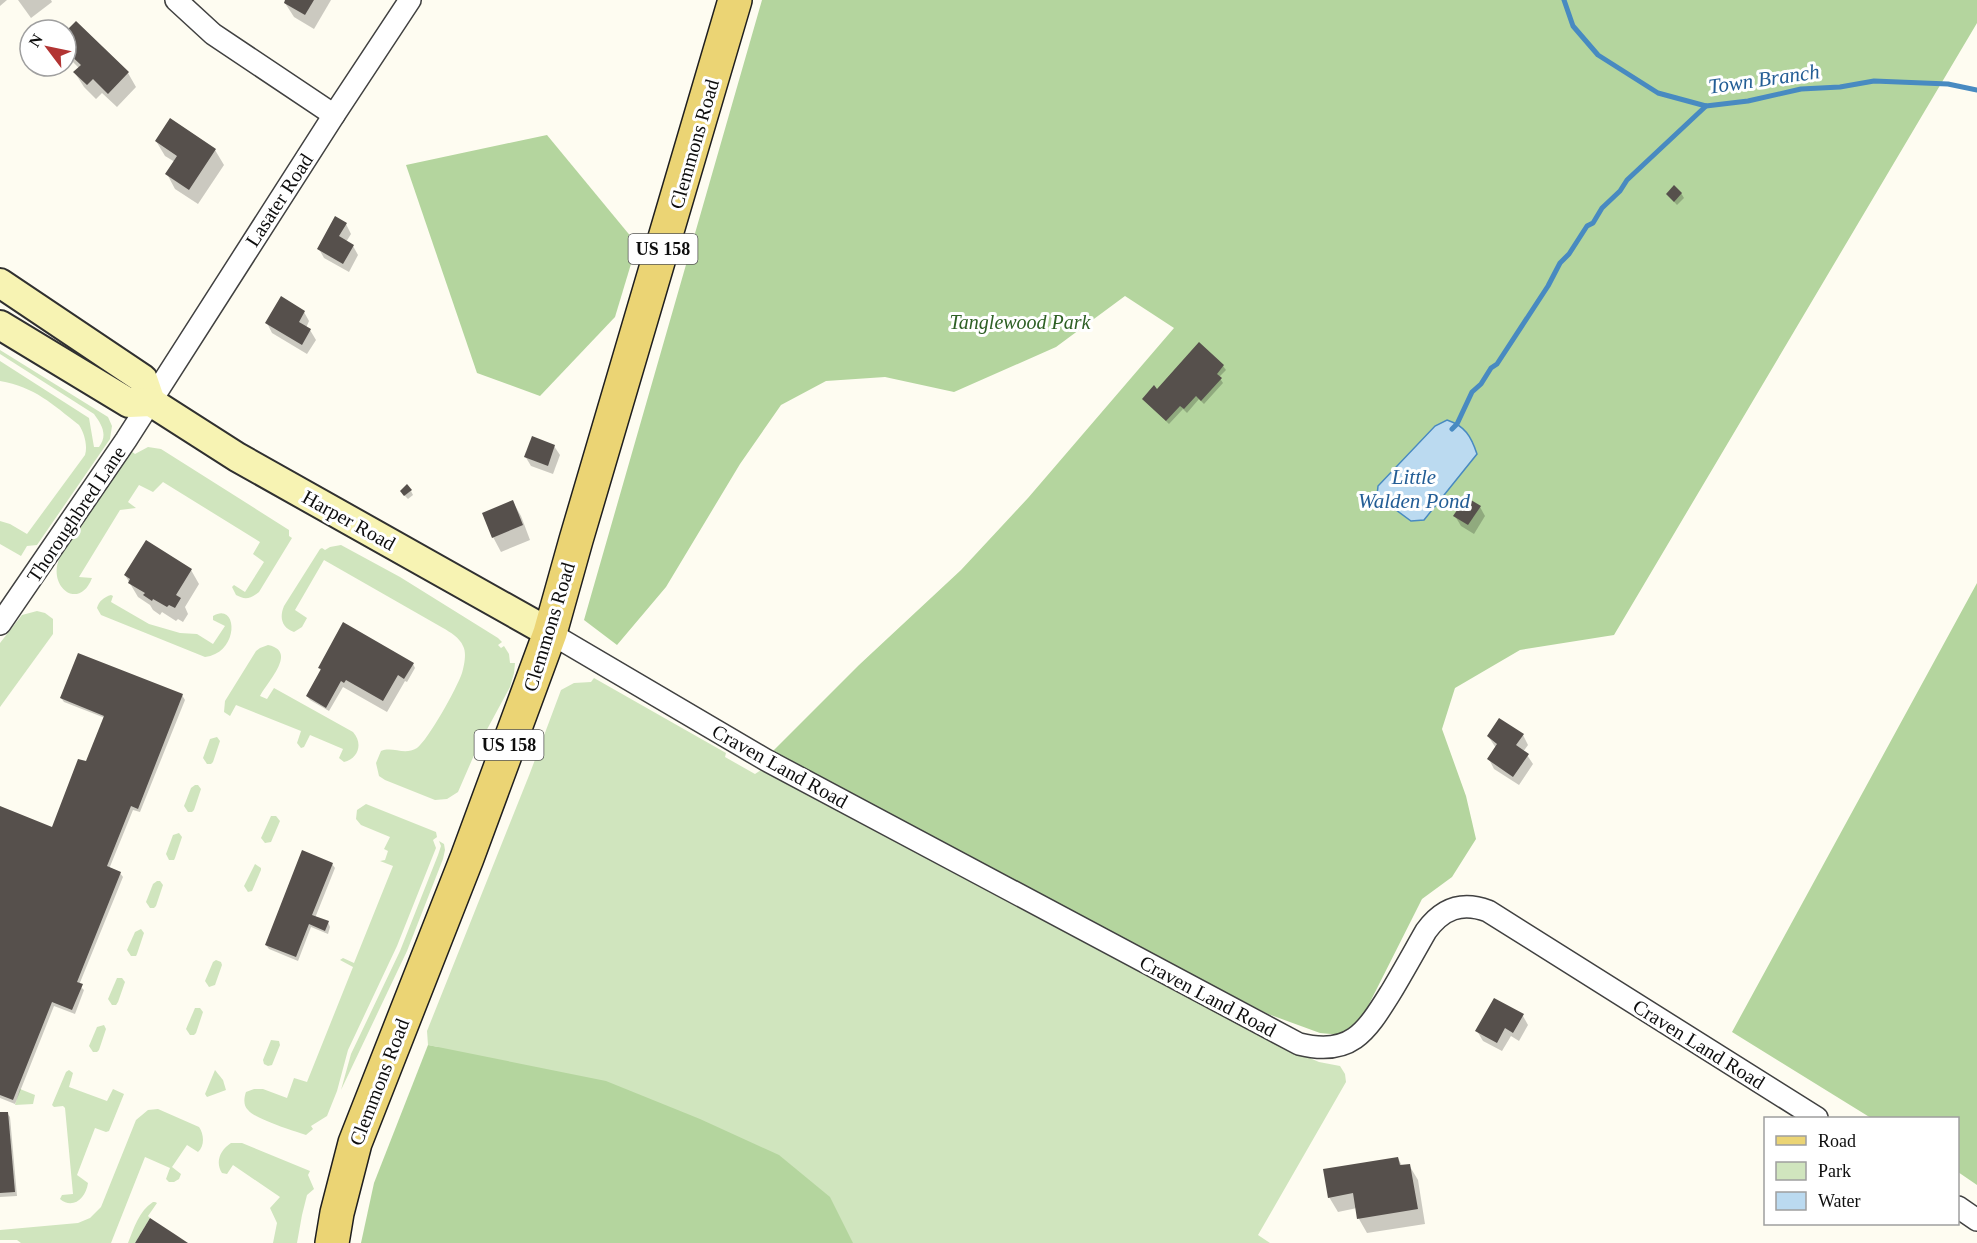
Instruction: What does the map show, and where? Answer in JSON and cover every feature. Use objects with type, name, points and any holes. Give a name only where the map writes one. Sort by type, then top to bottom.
[{"type":"main road","name":"Clemmons Road","points":[[332,1243],[337,1213],[355,1143],[540,665],[735,0]]},
{"type":"main road","points":[[0,283],[144,379],[151,402]]},
{"type":"main road","name":"Harper Road","points":[[0,325],[129,403],[151,402],[237,457],[550,633]]},
{"type":"street","points":[[176,0],[213,34],[334,114]]},
{"type":"street","name":"Lasater Road","points":[[151,402],[334,114],[410,0]]},
{"type":"street","name":"Thoroughbred Lane","points":[[0,624],[151,402]]},
{"type":"street","name":"Craven Land Road","points":[[550,633],[765,760],[1299,1044],[1314,1048],[1330,1048],[1353,1040],[1371,1024],[1435,919],[1448,910],[1464,906],[1480,908],[1814,1117]]},
{"type":"street","points":[[1959,1209],[1977,1220]]},
{"type":"green space","name":"Tanglewood Park","points":[[762,0],[1977,0],[1977,23],[1614,635],[1520,650],[1455,688],[1442,729],[1466,796],[1476,839],[1452,877],[1422,899],[1360,1022],[1342,1035],[1320,1033],[1268,1014],[913,829],[773,751],[859,665],[961,570],[1028,498],[1174,328],[1125,296],[1056,347],[954,392],[885,377],[826,381],[781,405],[740,464],[666,587],[617,645],[584,620]]},
{"type":"green space","points":[[547,135],[637,244],[615,317],[540,396],[477,373],[406,165]]},
{"type":"green space","points":[[0,350],[108,417],[112,426],[110,439],[37,545],[27,546],[21,556],[0,544],[0,521],[27,534],[85,455],[86,443],[79,425],[51,403],[23,387],[0,381],[0,361],[89,418],[94,447],[99,447],[102,443],[103,434],[94,414],[0,354]]},
{"type":"green space","points":[[148,447],[161,449],[289,530],[289,536],[292,538],[259,592],[242,598],[236,595],[232,587],[234,585],[245,592],[264,562],[253,554],[260,542],[163,482],[153,492],[139,485],[128,502],[136,508],[120,510],[79,577],[92,578],[86,588],[80,593],[72,594],[61,585],[57,577],[60,557],[131,451],[135,454]]},
{"type":"green space","points":[[341,545],[400,577],[498,638],[502,642],[498,645],[501,648],[504,646],[509,654],[510,663],[515,663],[510,687],[478,746],[458,792],[447,799],[435,800],[385,780],[379,776],[376,763],[381,751],[403,751],[417,748],[435,725],[462,673],[465,652],[460,640],[324,560],[295,610],[307,618],[302,627],[294,632],[284,625],[282,615],[284,606],[320,549],[325,550]]},
{"type":"green space","points":[[1977,583],[1977,1185],[1959,1173],[1959,1117],[1869,1117],[1732,1032]]},
{"type":"green space","points":[[113,596],[111,602],[149,624],[180,633],[197,634],[213,644],[225,626],[213,620],[213,616],[221,613],[231,621],[230,638],[225,647],[205,657],[101,615],[98,606],[102,600]]},
{"type":"green space","points":[[37,611],[53,619],[53,634],[0,707],[0,643],[22,615]]},
{"type":"green space","points":[[268,645],[277,648],[281,653],[281,660],[260,696],[267,699],[274,688],[353,732],[359,745],[356,754],[349,760],[344,762],[339,758],[343,749],[310,735],[304,747],[301,748],[297,743],[301,731],[236,705],[230,716],[224,712],[225,701],[256,651]]},
{"type":"green space","points":[[594,678],[726,753],[725,757],[755,774],[761,770],[1038,912],[1312,1059],[1340,1066],[1345,1074],[1346,1082],[1258,1235],[1270,1243],[372,1243],[438,1047],[428,1045],[427,1031],[561,690],[574,683],[591,682]]},
{"type":"green space","points":[[217,737],[220,741],[213,762],[207,764],[203,758],[210,739]]},
{"type":"green space","points":[[195,785],[201,789],[194,810],[188,812],[184,806],[191,788]]},
{"type":"green space","points":[[366,804],[436,832],[437,837],[433,840],[436,848],[397,946],[348,1050],[337,1091],[327,1116],[311,1126],[313,1129],[306,1135],[258,1117],[248,1110],[244,1101],[246,1092],[254,1089],[263,1089],[287,1098],[294,1078],[307,1082],[353,967],[340,960],[343,958],[354,963],[393,866],[380,861],[385,860],[388,851],[384,849],[390,837],[361,825],[356,819],[357,810]]},
{"type":"green space","points":[[271,816],[276,816],[280,821],[271,842],[265,843],[261,838]]},
{"type":"green space","points":[[179,833],[182,837],[175,858],[169,860],[166,854],[173,835]]},
{"type":"green space","points":[[439,841],[444,844],[443,859],[407,951],[341,1090],[351,1054],[400,951],[438,855],[441,846]]},
{"type":"green space","points":[[255,864],[261,870],[252,891],[248,892],[244,886]]},
{"type":"green space","points":[[157,881],[163,885],[156,906],[150,908],[146,902],[153,884]]},
{"type":"green space","points":[[141,929],[144,933],[137,954],[131,956],[127,950],[135,932]]},
{"type":"green space","points":[[216,960],[222,965],[215,985],[209,987],[205,981]]},
{"type":"green space","points":[[117,978],[122,978],[125,982],[118,1002],[112,1005],[108,999]]},
{"type":"green space","points":[[195,1008],[200,1008],[203,1012],[196,1033],[190,1035],[186,1029]]},
{"type":"green space","points":[[104,1025],[106,1029],[99,1050],[93,1052],[89,1046],[97,1027]]},
{"type":"green space","points":[[271,1040],[279,1041],[280,1045],[272,1065],[268,1066],[263,1060]]},
{"type":"green space","points":[[428,1045],[606,1081],[700,1119],[779,1155],[830,1197],[853,1243],[361,1243],[374,1183]]},
{"type":"green space","points":[[69,1070],[73,1073],[69,1087],[107,1101],[113,1089],[124,1094],[109,1131],[95,1128],[77,1175],[88,1183],[87,1188],[82,1198],[74,1203],[60,1199],[62,1195],[73,1194],[65,1108],[52,1105],[66,1072]]},
{"type":"green space","points":[[215,1070],[223,1080],[226,1090],[207,1097],[205,1094]]},
{"type":"green space","points":[[20,1089],[35,1095],[33,1104],[15,1105]]},
{"type":"green space","points":[[158,1109],[199,1127],[203,1136],[202,1147],[198,1152],[187,1145],[172,1167],[181,1174],[174,1182],[166,1179],[170,1168],[145,1157],[111,1243],[21,1243],[17,1240],[0,1240],[0,1230],[78,1223],[90,1218],[101,1207],[136,1120],[148,1110]]},
{"type":"green space","points":[[231,1143],[242,1143],[310,1171],[308,1175],[314,1189],[307,1195],[297,1243],[273,1243],[277,1223],[270,1208],[280,1197],[233,1165],[227,1174],[222,1173],[219,1165],[220,1156]]},
{"type":"green space","points":[[153,1202],[157,1203],[135,1243],[128,1243],[141,1215]]},
{"type":"water","name":"Little Walden Pond","points":[[1447,420],[1466,432],[1477,454],[1424,520],[1411,521],[1377,496],[1378,486],[1435,426]]},
{"type":"building","points":[[285,0],[314,0],[305,15],[284,3]]},
{"type":"building","points":[[78,23],[129,72],[108,94],[93,79],[87,85],[78,77],[78,68],[81,65],[78,62]]},
{"type":"building","points":[[170,118],[216,149],[189,190],[165,174],[177,156],[155,141]]},
{"type":"building","points":[[1674,185],[1682,193],[1674,202],[1666,194]]},
{"type":"building","points":[[335,216],[347,223],[339,236],[354,245],[343,264],[317,249]]},
{"type":"building","points":[[281,296],[305,311],[299,322],[311,329],[302,345],[265,323]]},
{"type":"building","points":[[1199,342],[1224,365],[1217,374],[1222,378],[1201,401],[1196,396],[1184,409],[1180,406],[1166,421],[1142,399],[1154,385],[1157,389]]},
{"type":"building","points":[[532,436],[555,445],[548,466],[524,457]]},
{"type":"building","points":[[407,484],[412,490],[404,496],[400,491]]},
{"type":"building","points":[[1466,497],[1481,506],[1468,525],[1453,516]]},
{"type":"building","points":[[513,500],[523,525],[492,538],[482,513]]},
{"type":"building","points":[[146,540],[192,569],[176,595],[181,598],[175,608],[169,605],[167,607],[153,599],[152,601],[143,595],[145,593],[128,583],[130,579],[124,575]]},
{"type":"building","points":[[343,622],[414,663],[404,679],[398,675],[383,701],[346,680],[344,683],[341,681],[326,708],[306,696]]},
{"type":"building","points":[[78,653],[183,694],[138,809],[131,806],[107,866],[121,872],[77,982],[83,984],[72,1010],[52,1002],[13,1100],[0,1095],[0,806],[52,827],[78,759],[86,761],[104,716],[60,698]]},
{"type":"building","points":[[1499,718],[1524,734],[1516,745],[1529,754],[1513,777],[1487,759],[1497,744],[1487,736]]},
{"type":"building","points":[[302,850],[333,863],[312,915],[329,921],[325,931],[309,924],[296,957],[265,945]]},
{"type":"building","points":[[1494,998],[1524,1014],[1513,1033],[1505,1028],[1497,1043],[1475,1031]]},
{"type":"building","points":[[0,1112],[8,1112],[15,1192],[0,1193]]},
{"type":"building","points":[[1398,1157],[1400,1165],[1410,1164],[1418,1209],[1357,1219],[1353,1193],[1328,1198],[1323,1169]]},
{"type":"building","points":[[150,1218],[173,1233],[188,1243],[135,1243]]},
{"type":"waterway","name":"Town Branch","points":[[1564,0],[1573,26],[1598,55],[1658,93],[1706,106],[1748,101],[1801,89],[1840,87],[1874,81],[1948,84],[1977,90]]},
{"type":"waterway","points":[[1452,429],[1457,424],[1472,392],[1481,384],[1491,368],[1497,364],[1548,286],[1560,263],[1569,254],[1587,226],[1593,223],[1602,208],[1620,191],[1627,180],[1706,106]]}]
